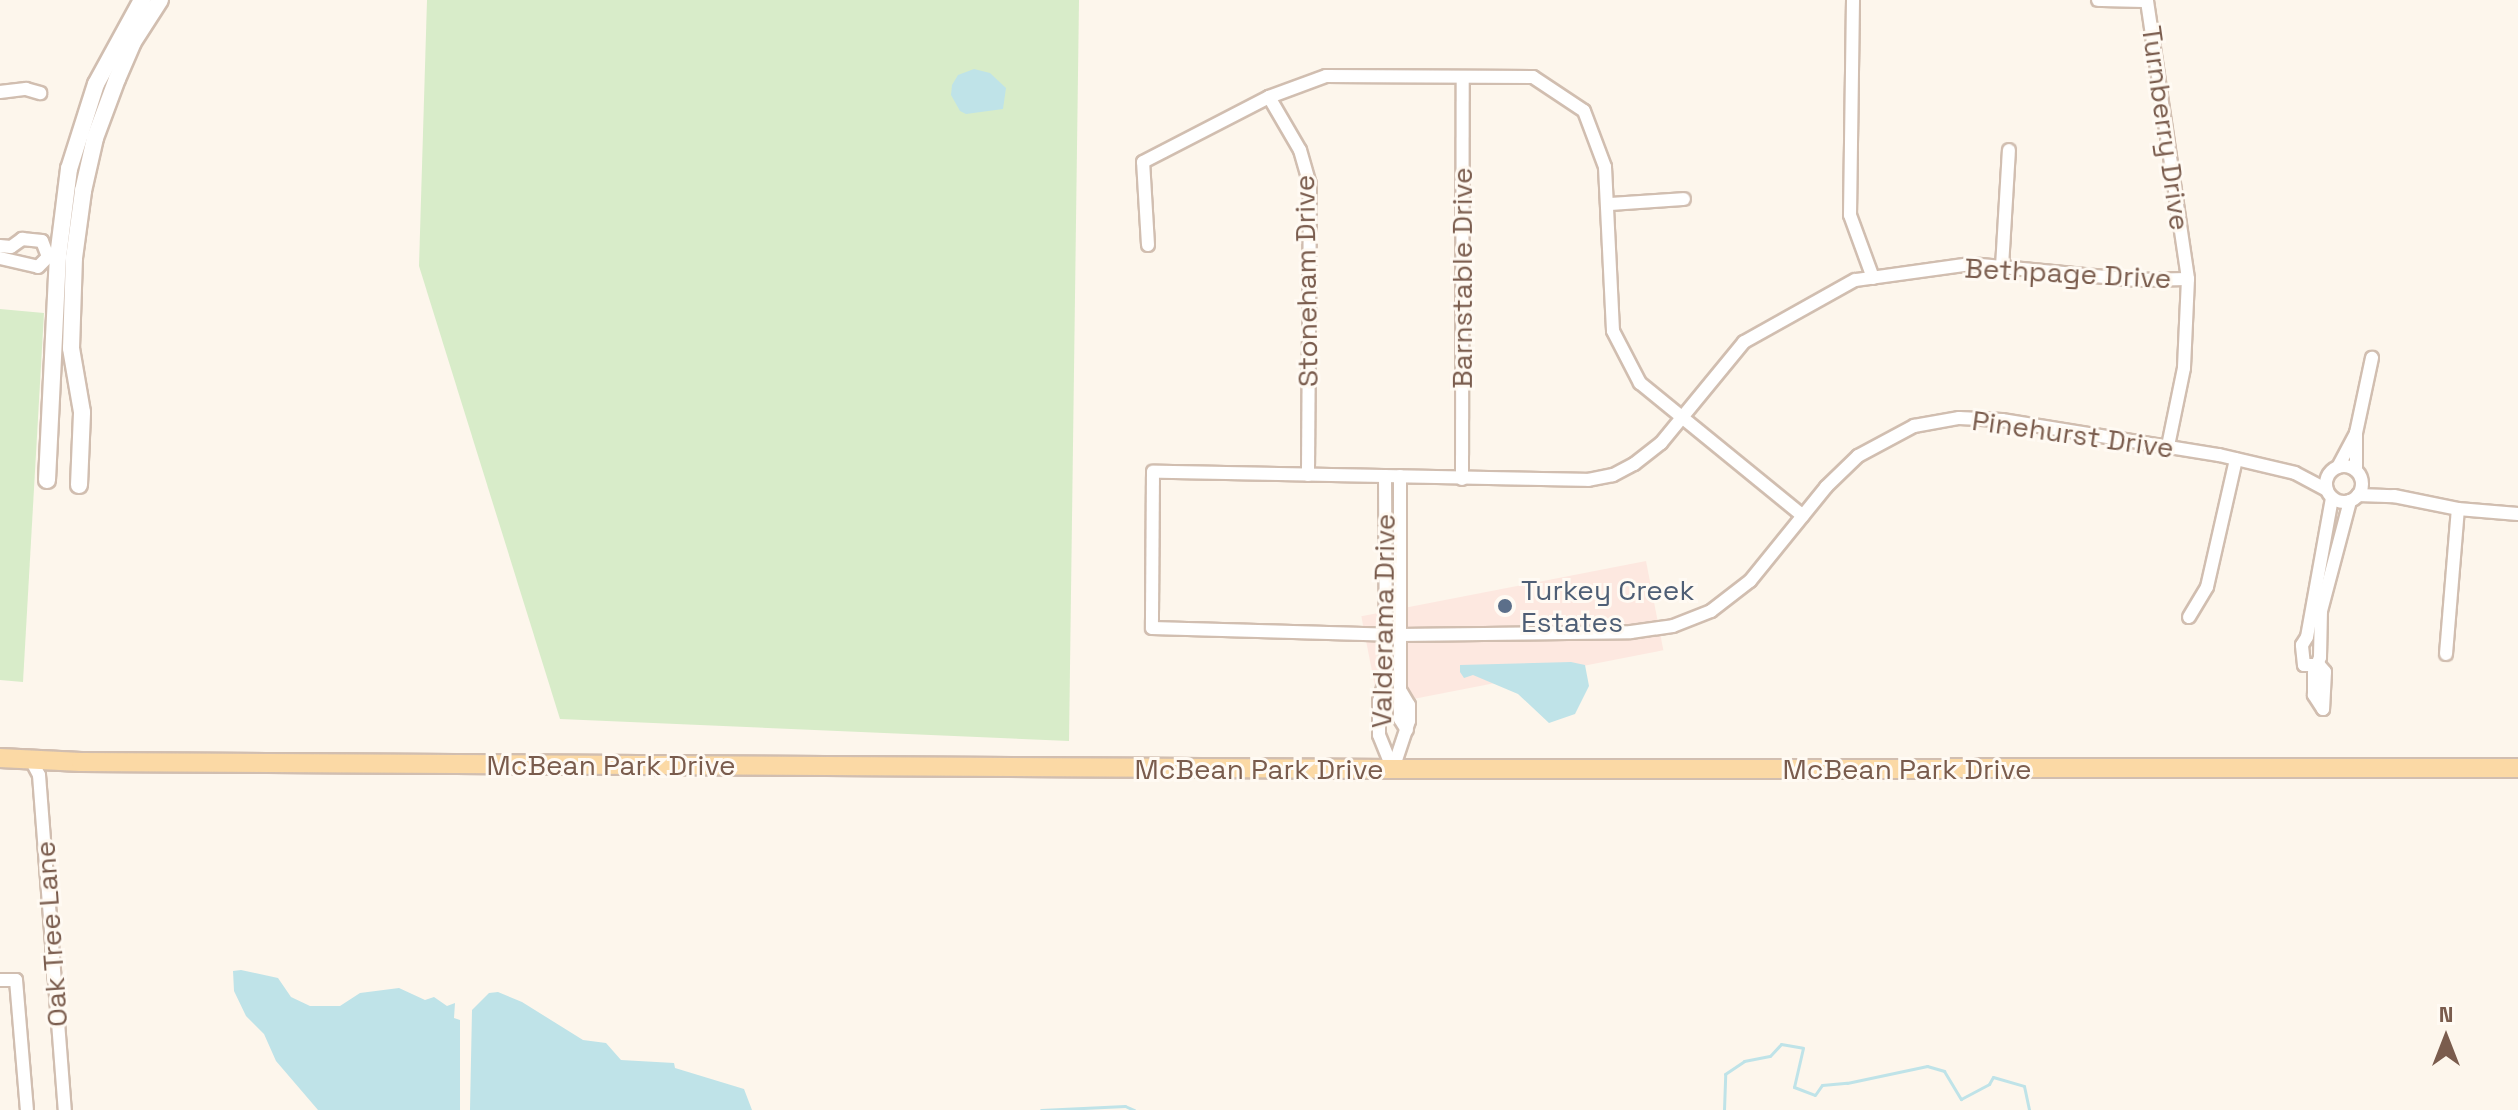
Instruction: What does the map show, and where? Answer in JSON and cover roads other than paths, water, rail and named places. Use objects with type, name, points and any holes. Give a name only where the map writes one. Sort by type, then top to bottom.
[{"type":"main road","points":[[47,480],[60,257],[69,169],[96,84],[142,0]]},
{"type":"main road","points":[[79,485],[82,412],[60,257],[83,191],[95,138],[133,42],[160,0]]},
{"type":"main road","name":"McBean Park Drive","points":[[0,758],[1393,769],[2518,768]]},
{"type":"street","points":[[1853,0],[1850,215],[1873,278]]},
{"type":"street","name":"Turnberry Drive","points":[[2098,0],[2147,1],[2188,279],[2184,368],[2168,446]]},
{"type":"street","points":[[1148,245],[1143,162],[1269,97],[1326,76],[1533,77],[1584,111],[1605,167],[1613,331],[1640,383],[1803,516]]},
{"type":"street","name":"Barnstable Drive","points":[[1462,479],[1463,77]]},
{"type":"street","points":[[0,92],[26,89],[40,93]]},
{"type":"street","name":"Stoneham Drive","points":[[1269,97],[1300,150],[1310,184],[1308,475]]},
{"type":"street","points":[[2002,267],[2009,150]]},
{"type":"street","points":[[1609,204],[1684,199]]},
{"type":"street","points":[[22,239],[42,241],[60,257],[38,267],[19,264],[6,252],[22,239]]},
{"type":"street","name":"Bethpage Drive","points":[[1308,475],[1588,480],[1613,475],[1634,464],[1661,443],[1744,342],[1855,280],[1971,264],[2136,280],[2188,279]]},
{"type":"street","points":[[2323,709],[2325,672],[2319,665],[2321,611],[2354,498],[2358,474],[2356,433],[2372,358]]},
{"type":"street","name":"Pinehurst Drive","points":[[1308,475],[1153,472],[1152,628],[1393,635],[1631,632],[1673,626],[1711,611],[1738,592],[1858,456],[1896,434],[1937,421],[2002,420],[2168,446],[2295,473],[2330,494],[2354,498],[2394,496]]},
{"type":"street","points":[[2319,665],[2304,665],[2302,645],[2307,637],[2334,470],[2356,433]]},
{"type":"street","points":[[2189,617],[2207,587],[2236,459]]},
{"type":"street","name":"Pinehurst Drive","points":[[2295,473],[2334,470],[2358,474],[2394,496]]},
{"type":"street","name":"Valderama Drive","points":[[1385,476],[1393,635],[1400,690],[1409,705],[1407,730],[1393,769]]},
{"type":"street","name":"Valderama Drive","points":[[1393,769],[1379,735],[1379,701],[1384,690],[1393,635],[1400,476]]},
{"type":"street","points":[[2394,496],[2458,509],[2518,514]]},
{"type":"street","points":[[2446,654],[2458,509]]},
{"type":"street","points":[[1384,690],[1389,687],[1400,690]]},
{"type":"street","name":"Oak Tree Lane","points":[[31,760],[39,775],[65,1110]]},
{"type":"street","points":[[0,980],[16,980],[27,1110]]},
{"type":"water","points":[[974,69],[990,73],[1006,88],[1003,109],[966,114],[960,111],[951,95],[952,85],[958,75]]},
{"type":"water","points":[[1571,662],[1585,665],[1589,686],[1575,714],[1549,723],[1518,694],[1473,675],[1464,678],[1460,672],[1460,665]]},
{"type":"water","points":[[233,971],[278,978],[291,997],[310,1006],[340,1006],[360,993],[399,988],[425,1000],[434,997],[447,1006],[455,1003],[454,1018],[460,1020],[460,1110],[318,1110],[276,1061],[264,1034],[246,1016],[234,991]]},
{"type":"water","points":[[498,992],[522,1002],[583,1040],[606,1043],[621,1060],[674,1063],[675,1068],[744,1089],[752,1110],[470,1110],[472,1010],[489,993]]},
{"type":"waterway","points":[[1724,1110],[1725,1074],[1744,1061],[1770,1056],[1781,1044],[1803,1048],[1794,1087],[1815,1095],[1822,1085],[1847,1083],[1927,1066],[1944,1071],[1961,1099],[1989,1084],[1993,1077],[2024,1086],[2029,1110]]},
{"type":"waterway","points":[[1041,1110],[1125,1106],[1134,1110]]},
{"type":"place","name":"Turkey Creek Estates","points":[[1505,606]]}]
